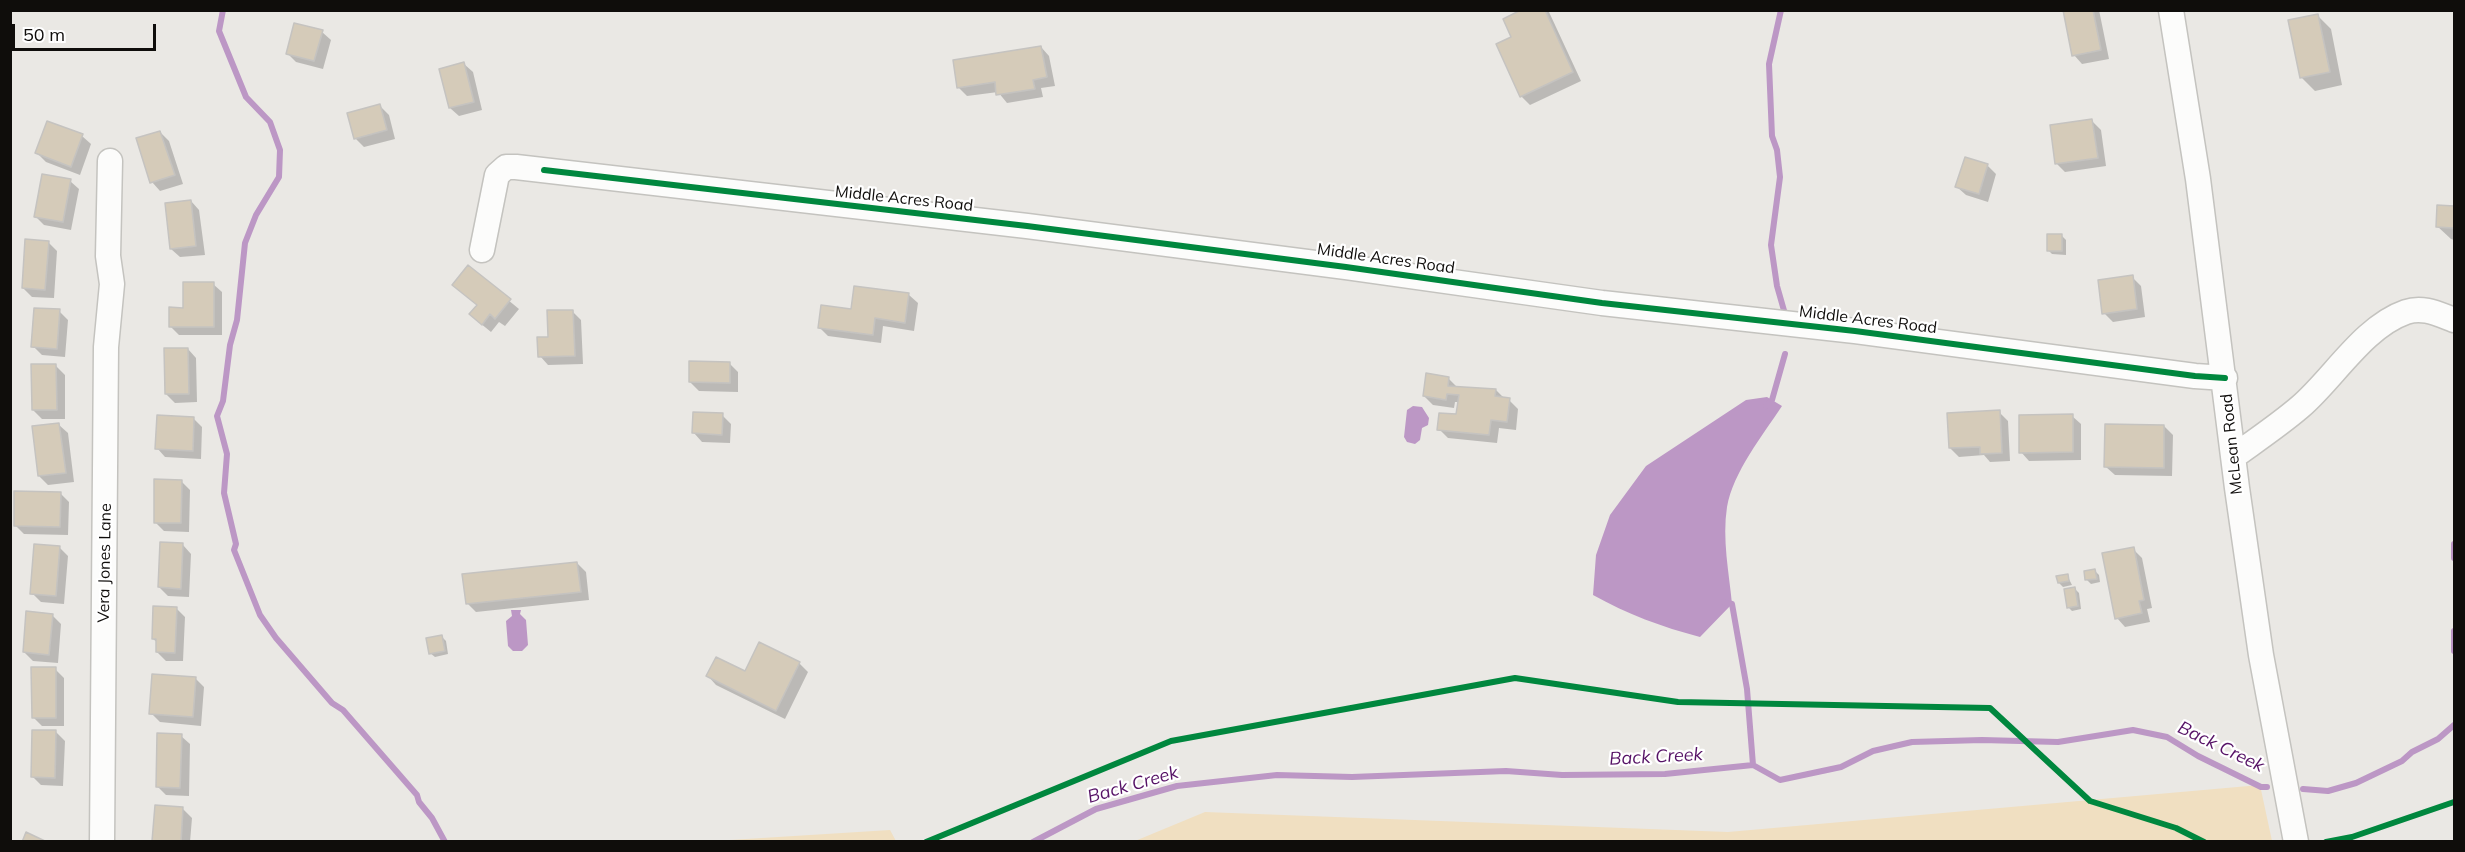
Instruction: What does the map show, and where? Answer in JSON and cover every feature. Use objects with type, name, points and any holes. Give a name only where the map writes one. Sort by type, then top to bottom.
[{"type":"street","name":"McLean Road","points":[[2170,10],[2199,179],[2233,457],[2261,655],[2296,842]]},
{"type":"street","name":"Vera Jones Lane","points":[[102,842],[106,347],[112,284],[108,256],[110,160]]},
{"type":"street","name":"Middle Acres Road","points":[[482,250],[497,175],[506,167],[1027,226],[1602,303],[1855,331],[2194,376],[2225,378]]},
{"type":"street","points":[[2233,457],[2301,406],[2343,361],[2390,320],[2406,311],[2426,309],[2454,320]]},
{"type":"shaded area","points":[[1767,397],[1782,406],[1742,467],[1727,507],[1726,544],[1732,604],[1700,637],[1645,619],[1593,595],[1596,555],[1610,515],[1646,466],[1746,400]]},
{"type":"shaded area","points":[[1413,406],[1422,407],[1429,418],[1428,425],[1422,428],[1420,440],[1415,444],[1407,442],[1404,437],[1407,410]]},
{"type":"shaded area","points":[[511,610],[521,610],[520,614],[526,620],[528,645],[522,651],[513,651],[508,646],[506,621],[512,616]]},
{"type":"shaded area","points":[[2260,785],[2272,841],[1135,841],[1205,812],[1728,832]]},
{"type":"shaded area","points":[[890,830],[896,841],[714,841]]},
{"type":"building","points":[[1521,10],[1545,10],[1573,72],[1520,97],[1496,44],[1511,37],[1503,19]]},
{"type":"building","points":[[2063,10],[2093,10],[2101,50],[2072,56]]},
{"type":"building","points":[[2318,14],[2330,72],[2300,78],[2288,20]]},
{"type":"building","points":[[294,23],[323,30],[314,61],[286,54]]},
{"type":"building","points":[[1041,46],[1047,77],[1033,80],[1035,89],[996,95],[995,82],[957,88],[953,60]]},
{"type":"building","points":[[464,62],[474,102],[449,108],[439,69]]},
{"type":"building","points":[[380,104],[387,130],[354,139],[347,113]]},
{"type":"building","points":[[2092,119],[2098,158],[2055,164],[2050,125]]},
{"type":"building","points":[[47,121],[83,134],[71,167],[35,153]]},
{"type":"building","points":[[160,131],[175,175],[150,183],[136,138]]},
{"type":"building","points":[[1965,157],[1988,164],[1979,194],[1955,187]]},
{"type":"building","points":[[42,174],[71,179],[63,222],[34,217]]},
{"type":"building","points":[[191,200],[196,246],[170,249],[165,203]]},
{"type":"building","points":[[2437,205],[2454,206],[2454,228],[2436,227]]},
{"type":"building","points":[[2047,234],[2062,234],[2062,251],[2047,251]]},
{"type":"building","points":[[25,239],[49,241],[45,290],[22,288]]},
{"type":"building","points":[[468,265],[511,299],[495,319],[490,314],[482,325],[469,314],[477,305],[452,285]]},
{"type":"building","points":[[2133,275],[2137,309],[2102,314],[2098,280]]},
{"type":"building","points":[[183,282],[214,282],[214,327],[169,327],[169,307],[183,308]]},
{"type":"building","points":[[854,286],[909,293],[905,323],[875,318],[873,335],[818,328],[821,305],[851,309]]},
{"type":"building","points":[[34,308],[60,309],[57,349],[31,347]]},
{"type":"building","points":[[547,310],[573,310],[575,356],[538,357],[537,337],[548,337]]},
{"type":"building","points":[[164,348],[188,348],[189,394],[165,394]]},
{"type":"building","points":[[689,361],[730,362],[730,383],[689,382]]},
{"type":"building","points":[[31,364],[56,364],[57,410],[32,410]]},
{"type":"building","points":[[1426,373],[1449,377],[1448,386],[1496,389],[1495,396],[1510,398],[1507,422],[1491,420],[1489,435],[1437,430],[1439,413],[1456,414],[1459,395],[1447,394],[1446,400],[1423,396]]},
{"type":"building","points":[[2000,410],[2002,453],[1980,454],[1980,447],[1949,448],[1947,413]]},
{"type":"building","points":[[693,412],[723,413],[722,435],[692,433]]},
{"type":"building","points":[[2073,414],[2073,452],[2019,453],[2019,415]]},
{"type":"building","points":[[157,415],[194,417],[193,451],[155,449]]},
{"type":"building","points":[[59,423],[66,473],[38,476],[32,426]]},
{"type":"building","points":[[2105,424],[2164,425],[2164,468],[2104,467]]},
{"type":"building","points":[[154,479],[182,480],[181,523],[154,523]]},
{"type":"building","points":[[14,491],[61,492],[60,527],[14,526]]},
{"type":"building","points":[[160,542],[183,543],[181,589],[158,587]]},
{"type":"building","points":[[34,544],[60,546],[56,596],[30,594]]},
{"type":"building","points":[[2134,547],[2144,600],[2139,601],[2142,613],[2115,619],[2102,553]]},
{"type":"building","points":[[577,562],[581,592],[466,604],[462,574]]},
{"type":"building","points":[[2095,569],[2097,579],[2085,580],[2084,571]]},
{"type":"building","points":[[2068,574],[2069,581],[2058,583],[2056,576]]},
{"type":"building","points":[[2075,587],[2078,606],[2067,608],[2064,589]]},
{"type":"building","points":[[153,606],[177,607],[175,653],[156,652],[156,639],[152,639]]},
{"type":"building","points":[[26,611],[53,614],[49,655],[23,652]]},
{"type":"building","points":[[442,635],[445,651],[429,654],[426,638]]},
{"type":"building","points":[[759,642],[800,662],[776,711],[706,676],[716,657],[745,671]]},
{"type":"building","points":[[31,667],[56,667],[56,718],[32,718]]},
{"type":"building","points":[[152,674],[196,677],[193,717],[149,714]]},
{"type":"building","points":[[32,730],[56,730],[55,778],[31,777]]},
{"type":"building","points":[[157,733],[182,734],[180,788],[156,787]]},
{"type":"building","points":[[155,805],[183,807],[181,842],[152,841]]},
{"type":"building","points":[[26,832],[47,842],[22,842]]},
{"type":"waterway","points":[[223,10],[219,31],[246,97],[270,122],[280,150],[279,177],[256,215],[245,243],[237,320],[230,345],[223,401],[217,416],[227,454],[224,493],[236,544],[234,550],[260,615],[276,638],[417,795],[419,802],[432,818],[445,842]]},
{"type":"waterway","points":[[1781,10],[1769,64],[1772,136],[1777,150],[1780,177],[1771,245],[1777,286],[1785,314]]},
{"type":"waterway","points":[[1766,406],[1772,400],[1785,354]]},
{"type":"waterway","points":[[2454,544],[2454,558]]},
{"type":"waterway","points":[[1724,602],[1732,604],[1747,689],[1753,765]]},
{"type":"waterway","points":[[2454,631],[2454,651]]},
{"type":"waterway","name":"Back Creek","points":[[2303,789],[2328,791],[2356,783],[2402,761],[2412,752],[2438,739],[2454,725]]},
{"type":"waterway","name":"Back Creek","points":[[1033,842],[1096,809],[1177,786],[1277,775],[1352,777],[1506,771],[1562,775],[1665,774],[1753,765],[1780,780],[1841,767],[1873,751],[1912,742],[1982,740],[2058,742],[2133,730],[2167,737],[2198,756],[2261,787],[2267,787]]},
{"type":"cycle path","points":[[544,170],[1027,226],[1602,303],[1855,331],[2225,378]]},
{"type":"cycle path","points":[[926,842],[1171,741],[1515,678],[1678,702],[1990,708],[2090,801],[2176,828],[2204,842]]},
{"type":"cycle path","points":[[2326,842],[2352,837],[2454,802]]}]
